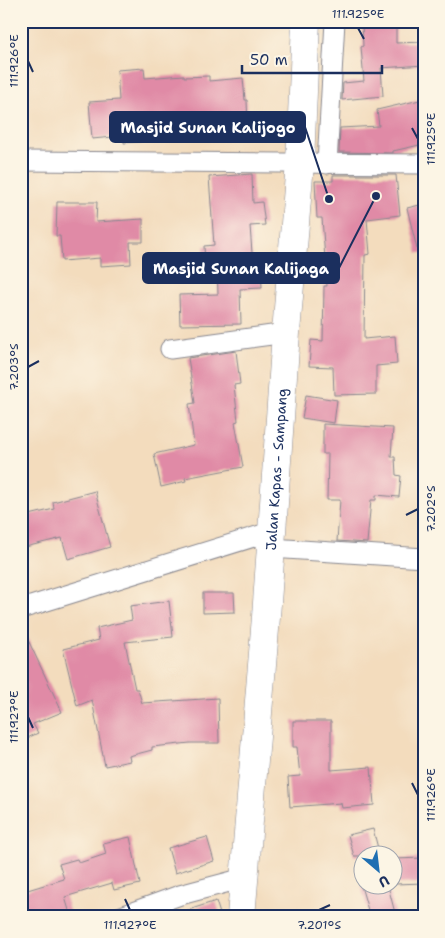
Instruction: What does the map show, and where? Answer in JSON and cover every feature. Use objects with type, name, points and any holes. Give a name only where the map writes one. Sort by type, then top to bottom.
[{"type":"street","name":"Jalan Kapas - Sampang","points":[[241,917],[300,163],[306,21]]},
{"type":"street","points":[[328,164],[335,21]]},
{"type":"street","points":[[21,161],[424,164]]},
{"type":"street","points":[[170,349],[286,334]]},
{"type":"street","points":[[21,609],[272,540],[424,558]]},
{"type":"street","points":[[119,917],[180,895],[244,878]]},
{"type":"building","points":[[396,21],[396,43],[424,42],[424,65],[381,68],[383,96],[342,100],[343,83],[364,81],[361,47],[363,46],[362,23]]},
{"type":"building","points":[[144,68],[145,78],[184,75],[184,77],[209,76],[209,81],[243,78],[245,100],[247,100],[248,127],[221,130],[220,119],[187,121],[188,129],[149,134],[149,141],[124,143],[124,136],[92,139],[89,102],[119,100],[117,70]]},
{"type":"building","points":[[424,99],[424,144],[393,151],[393,153],[339,152],[340,128],[379,126],[377,110]]},
{"type":"building","points":[[252,174],[253,203],[262,202],[265,225],[250,226],[253,266],[261,266],[262,288],[240,289],[241,324],[180,325],[179,295],[218,294],[217,262],[205,263],[204,246],[214,245],[209,177]]},
{"type":"building","points":[[333,175],[396,175],[400,215],[367,219],[370,254],[365,255],[364,339],[395,336],[397,364],[376,366],[376,394],[334,395],[333,367],[309,366],[311,340],[323,341],[324,286],[327,286],[322,218],[317,218],[315,181],[333,181]]},
{"type":"building","points":[[57,202],[97,202],[96,222],[143,219],[143,242],[130,242],[131,264],[100,266],[100,258],[62,261],[60,236],[56,236]]},
{"type":"building","points":[[424,204],[424,253],[418,253],[407,208]]},
{"type":"building","points":[[236,351],[240,384],[234,385],[238,421],[235,422],[243,467],[185,478],[186,481],[161,487],[154,454],[194,445],[189,404],[195,403],[188,358]]},
{"type":"building","points":[[306,395],[337,400],[334,423],[302,418]]},
{"type":"building","points":[[323,424],[393,428],[391,457],[395,457],[396,475],[401,476],[399,497],[376,495],[376,500],[371,500],[367,543],[337,541],[340,500],[327,500],[328,454],[323,454]]},
{"type":"building","points":[[95,491],[110,547],[68,559],[62,538],[21,548],[21,517],[54,509],[53,502]]},
{"type":"building","points":[[203,593],[234,593],[235,612],[203,613]]},
{"type":"building","points":[[169,601],[173,637],[125,642],[135,689],[138,689],[142,703],[218,698],[219,743],[190,743],[152,747],[152,750],[129,756],[130,761],[105,766],[92,700],[77,706],[63,649],[99,640],[97,628],[132,620],[130,606]]},
{"type":"building","points":[[21,625],[62,712],[33,724],[38,733],[21,741]]},
{"type":"building","points":[[293,721],[331,721],[331,770],[371,767],[374,805],[342,808],[341,803],[290,807],[288,777],[300,776],[297,747],[293,747]]},
{"type":"building","points":[[373,829],[377,846],[352,846],[352,849],[348,835]]},
{"type":"building","points":[[130,837],[140,884],[114,890],[112,883],[65,897],[71,917],[21,917],[21,892],[64,879],[59,864],[77,859],[79,863],[106,854],[103,843]]},
{"type":"building","points":[[207,837],[214,861],[175,873],[168,848]]},
{"type":"building","points":[[423,858],[424,883],[402,884],[402,859]]},
{"type":"building","points":[[364,896],[391,896],[396,917],[370,917]]},
{"type":"building","points":[[216,901],[221,917],[176,917],[176,914]]},
{"type":"place","name":"Masjid Sunan Kalijaga","points":[[376,196]]},
{"type":"place","name":"Masjid Sunan Kalijogo","points":[[329,199]]}]
